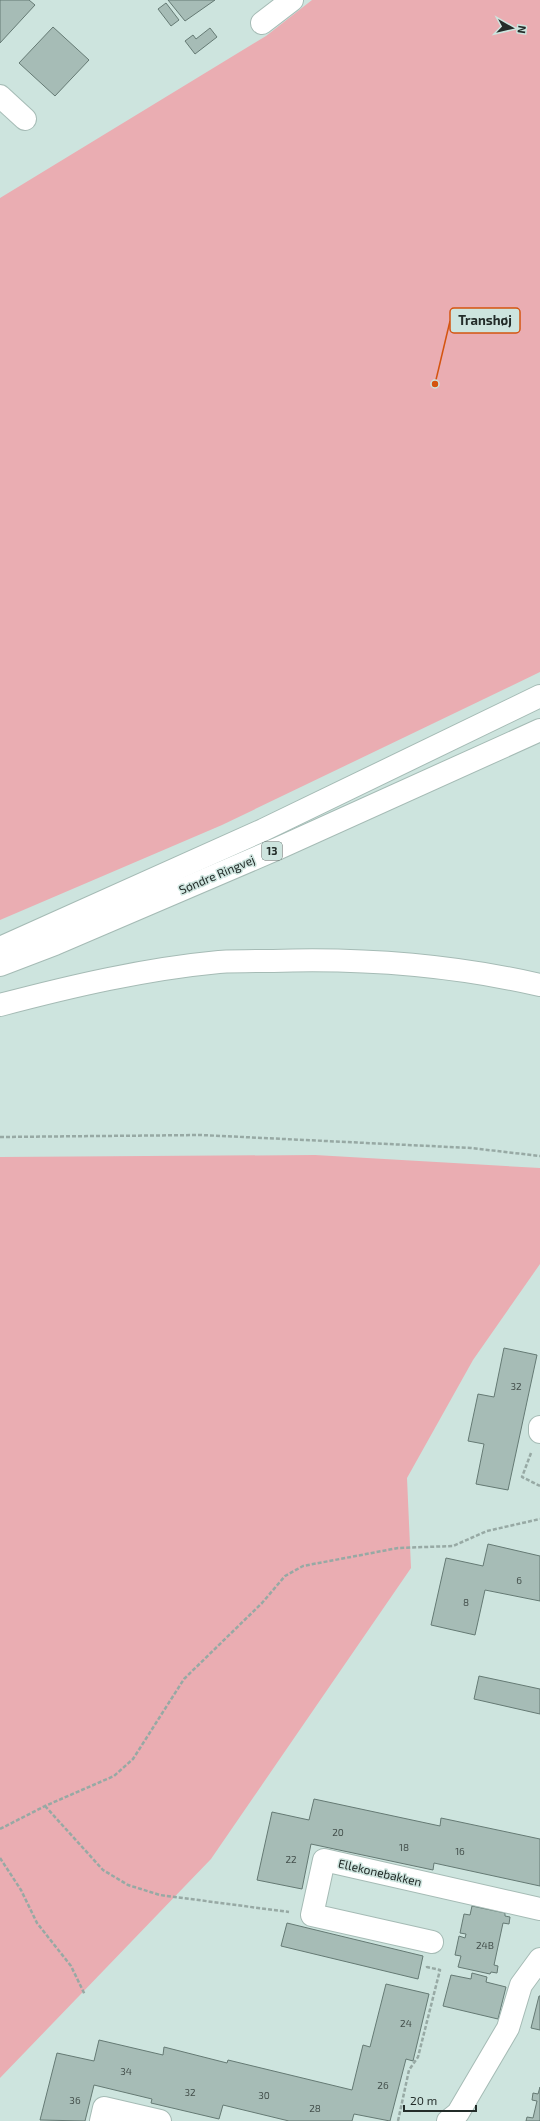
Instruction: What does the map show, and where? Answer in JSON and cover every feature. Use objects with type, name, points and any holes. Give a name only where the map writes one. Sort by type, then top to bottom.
[{"type":"main road","points":[[262,23],[292,0]]},
{"type":"main road","points":[[0,96],[26,119]]},
{"type":"main road","points":[[0,948],[263,830],[540,696]]},
{"type":"main road","name":"Søndre Ringvej","points":[[0,965],[55,944],[279,848],[540,730]]},
{"type":"main road","points":[[0,1006],[70,987],[139,973],[219,962],[309,960],[398,962],[502,977],[540,985]]},
{"type":"main road","name":"Ellekonebakken","points":[[312,1916],[324,1860],[540,1909]]},
{"type":"main road","points":[[312,1916],[432,1942]]},
{"type":"main road","points":[[448,2121],[458,2113],[508,2028],[522,1984],[540,1959]]},
{"type":"main road","points":[[101,2121],[104,2108],[160,2121]]},
{"type":"path","points":[[0,1137],[201,1136],[471,1148],[540,1156]]},
{"type":"path","points":[[540,1430],[522,1477],[540,1486]]},
{"type":"path","points":[[0,1829],[45,1806],[114,1776],[133,1759],[184,1679],[262,1603],[285,1576],[303,1566],[398,1548],[453,1546],[487,1531],[540,1519]]},
{"type":"path","points":[[45,1806],[103,1870],[128,1885],[160,1895],[312,1916]]},
{"type":"path","points":[[0,1858],[21,1890],[37,1923],[71,1966],[85,1995]]},
{"type":"path","points":[[398,2121],[409,2070],[418,2057],[440,1970],[427,1967],[432,1942]]},
{"type":"shaded area","points":[[312,0],[540,0],[540,672],[222,825],[0,920],[0,198],[266,36]]},
{"type":"shaded area","points":[[315,1155],[540,1168],[540,1264],[473,1360],[407,1478],[411,1568],[211,1859],[0,2078],[0,1157]]},
{"type":"building","points":[[0,0],[29,0],[35,5],[0,43]]},
{"type":"building","points":[[168,0],[215,0],[185,21]]},
{"type":"building","points":[[166,3],[179,20],[171,26],[158,9]]},
{"type":"building","points":[[53,27],[89,60],[55,96],[19,63]]},
{"type":"building","points":[[210,28],[217,37],[195,54],[185,41],[193,35],[196,39]]},
{"type":"building","points":[[504,1348],[537,1355],[508,1490],[476,1484],[484,1444],[468,1441],[478,1394],[494,1397]]},
{"type":"building","points":[[488,1544],[540,1556],[540,1601],[485,1590],[475,1635],[431,1625],[446,1558],[483,1566]]},
{"type":"building","points":[[479,1676],[540,1689],[540,1714],[474,1699]]},
{"type":"building","points":[[314,1799],[440,1826],[441,1818],[540,1839],[540,1886],[434,1863],[433,1870],[311,1844],[302,1889],[257,1880],[272,1812],[309,1820]]},
{"type":"building","points":[[472,1906],[505,1913],[505,1916],[510,1917],[509,1924],[503,1923],[494,1965],[498,1966],[497,1973],[491,1972],[490,1974],[458,1967],[461,1956],[455,1955],[459,1936],[465,1938],[466,1934],[460,1933],[464,1914],[470,1915]]},
{"type":"building","points":[[287,1923],[423,1956],[418,1979],[281,1946]]},
{"type":"building","points":[[472,1973],[487,1977],[486,1982],[506,1987],[498,2019],[443,2006],[451,1975],[471,1979]]},
{"type":"building","points":[[386,1984],[429,1994],[413,2061],[406,2059],[390,2121],[354,2114],[352,2121],[289,2121],[223,2105],[219,2119],[151,2103],[152,2099],[94,2085],[85,2121],[40,2120],[57,2053],[94,2061],[99,2040],[163,2055],[164,2047],[227,2063],[228,2060],[352,2090],[363,2045],[370,2047]]},
{"type":"building","points":[[540,1996],[540,2030],[531,2028]]},
{"type":"building","points":[[540,2087],[540,2121],[526,2121],[527,2117],[533,2118],[537,2101],[532,2100],[533,2093],[538,2094]]},
{"type":"place","name":"Transhøj","points":[[435,384]]}]
